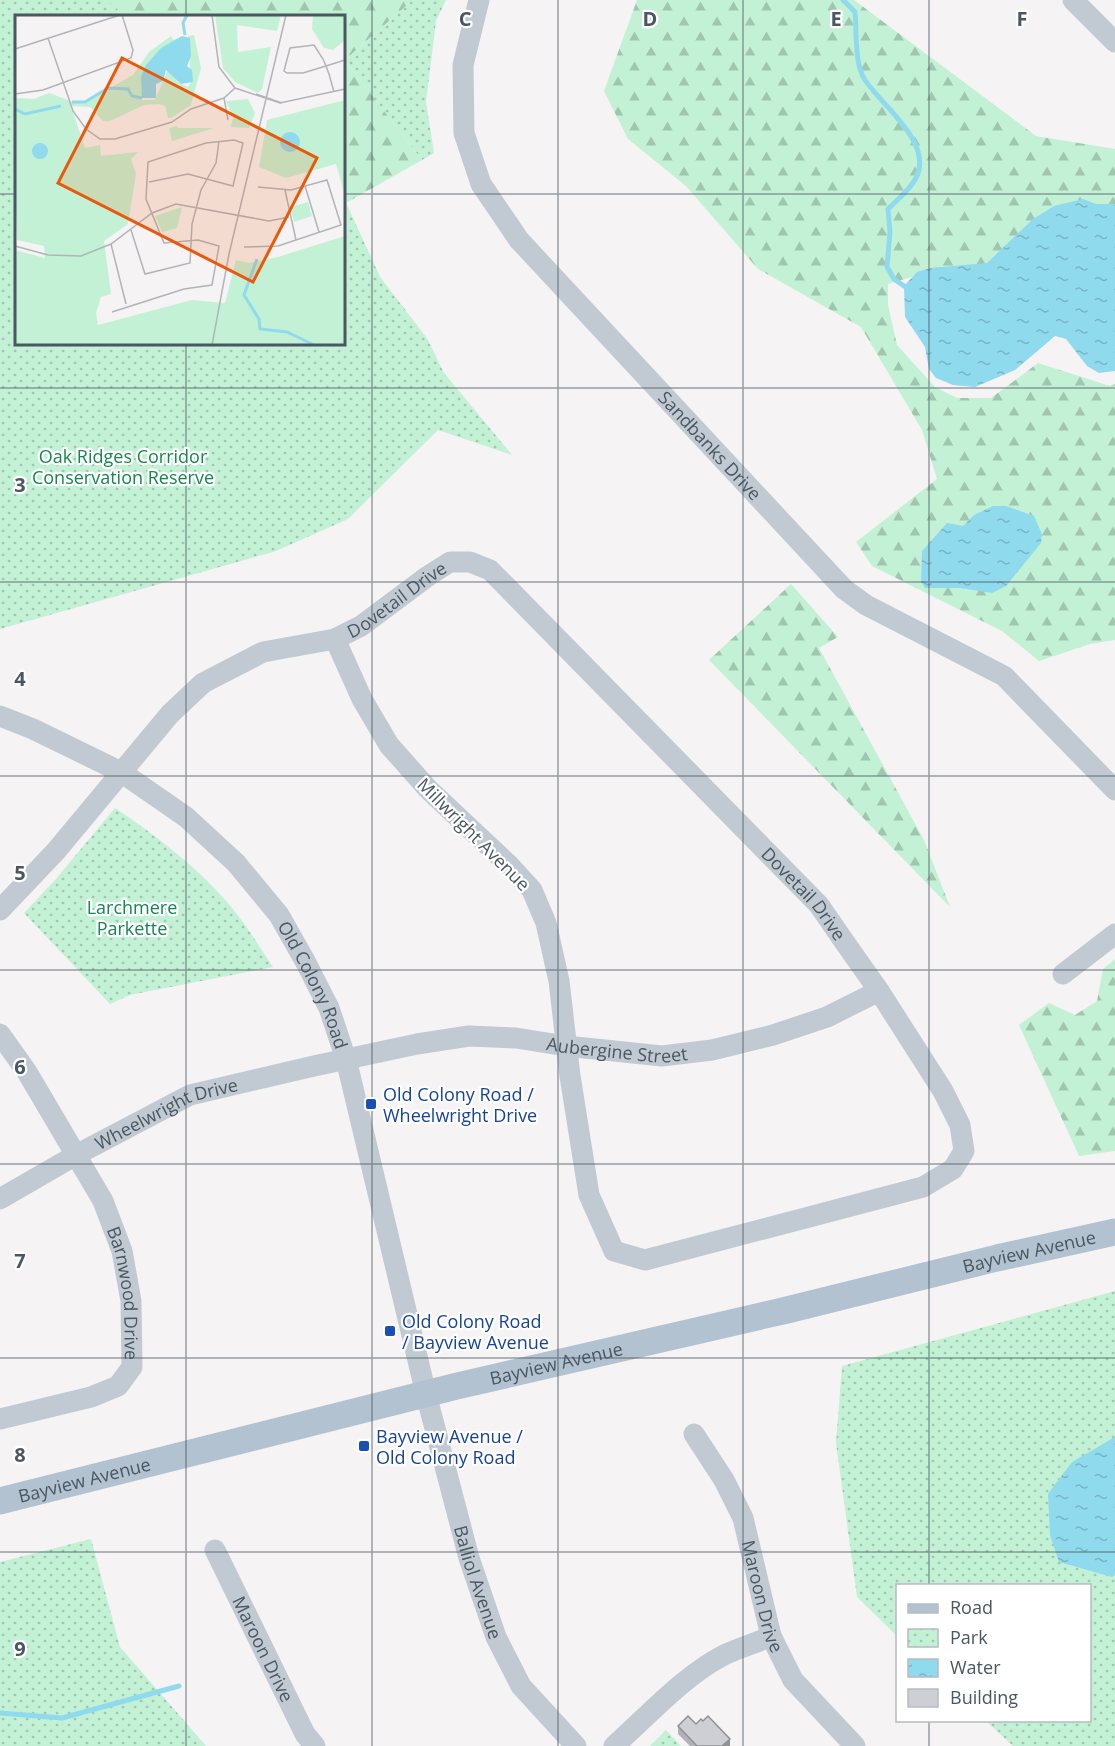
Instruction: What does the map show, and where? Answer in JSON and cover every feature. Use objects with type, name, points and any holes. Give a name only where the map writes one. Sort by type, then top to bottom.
[{"type":"main road","name":"Bayview Avenue","points":[[0,1501],[426,1394],[1115,1232]]},
{"type":"street","name":"Sandbanks Drive","points":[[478,0],[463,65],[464,133],[481,184],[519,240],[844,589],[866,605],[1004,676],[1115,790]]},
{"type":"street","points":[[1072,0],[1115,42]]},
{"type":"street","name":"Dovetail Drive","points":[[0,910],[56,851],[170,714],[203,683],[263,652],[335,639],[361,626],[450,562],[470,561],[490,570],[819,905],[879,991],[943,1091],[960,1125],[964,1152],[953,1169],[923,1187],[645,1260],[614,1251],[589,1195],[566,1046]]},
{"type":"street","name":"Millwright Avenue","points":[[335,639],[362,699],[389,745],[428,789],[510,866],[532,890],[546,924],[559,981],[566,1046]]},
{"type":"street","name":"Old Colony Road","points":[[0,716],[33,729],[121,772],[186,817],[236,863],[279,915],[329,1008],[345,1059],[426,1394]]},
{"type":"street","points":[[1063,974],[1115,934]]},
{"type":"street","name":"Aubergine Street","points":[[345,1059],[469,1036],[516,1038],[566,1046],[663,1056],[712,1050],[773,1035],[827,1017],[879,991]]},
{"type":"street","name":"Barnwood Drive","points":[[0,1034],[27,1071],[103,1201],[122,1251],[131,1301],[132,1367],[118,1386],[91,1397],[0,1419]]},
{"type":"street","name":"Wheelwright Drive","points":[[0,1199],[76,1155],[190,1095],[345,1059]]},
{"type":"street","name":"Balliol Avenue","points":[[426,1394],[469,1558],[496,1637],[520,1686],[576,1746]]},
{"type":"street","name":"Maroon Drive","points":[[694,1434],[724,1480],[743,1518],[771,1636],[793,1680],[855,1746]]},
{"type":"street","name":"Maroon Drive","points":[[215,1550],[305,1734],[315,1746]]},
{"type":"street","points":[[614,1746],[683,1683],[702,1669],[725,1655],[771,1636]]},
{"type":"green space","points":[[0,0],[413,0],[345,60],[345,15],[15,15],[16,345],[0,436]]},
{"type":"green space","name":"Oak Ridges Corridor Conservation Reserve","points":[[0,0],[106,0],[125,15],[15,15],[15,345],[345,345],[345,202],[380,277],[428,340],[444,373],[512,455],[438,430],[348,519],[276,551],[0,629]]},
{"type":"green space","points":[[413,0],[446,0],[436,21],[426,102],[434,153],[422,160],[345,60]]},
{"type":"green space","points":[[637,0],[854,0],[1036,136],[1115,149],[1115,204],[1069,208],[1005,263],[918,275],[888,284],[888,305],[897,345],[935,387],[957,398],[991,398],[1038,363],[1110,386],[1115,384],[1115,640],[1090,644],[1039,661],[1002,631],[872,566],[856,542],[937,479],[922,430],[861,327],[758,269],[686,186],[628,139],[604,91]]},
{"type":"green space","points":[[345,60],[422,160],[346,203],[380,277],[428,340],[345,311]]},
{"type":"green space","points":[[791,584],[838,637],[819,648],[924,840],[950,907],[709,660]]},
{"type":"green space","name":"Larchmere Parkette","points":[[115,808],[174,852],[216,889],[240,918],[273,967],[130,995],[110,1004],[24,913],[56,879]]},
{"type":"green space","points":[[1115,959],[1115,1151],[1079,1156],[1019,1025],[1049,1003],[1075,1015],[1097,1001],[1103,969]]},
{"type":"green space","points":[[1115,1291],[1115,1746],[1013,1746],[987,1722],[1091,1722],[1091,1584],[896,1584],[896,1635],[857,1597],[836,1443],[842,1366]]},
{"type":"green space","points":[[91,1539],[120,1647],[206,1746],[0,1746],[0,1562]]},
{"type":"green space","points":[[666,1730],[681,1746],[650,1746]]},
{"type":"water","points":[[1083,199],[1096,204],[1115,204],[1115,371],[1099,373],[1087,366],[1066,339],[1055,336],[1015,370],[975,387],[953,385],[936,378],[929,369],[925,347],[905,317],[904,286],[917,272],[930,268],[987,263],[1033,219],[1054,206]]},
{"type":"water","points":[[993,506],[1006,506],[1034,516],[1042,534],[1041,543],[1006,586],[992,593],[960,588],[925,588],[921,582],[922,551],[947,523],[963,526],[974,515]]},
{"type":"water","points":[[1115,1437],[1115,1575],[1112,1577],[1059,1562],[1050,1535],[1048,1494],[1072,1462]]},
{"type":"building","points":[[688,1716],[696,1724],[708,1716],[730,1739],[722,1746],[697,1746],[678,1726]]},
{"type":"waterway","points":[[843,0],[855,12],[861,73],[904,126],[918,152],[920,165],[916,178],[907,191],[888,209],[890,232],[887,267],[894,279],[904,286]]},
{"type":"waterway","points":[[0,1713],[62,1718],[179,1686]]},
{"type":"place","name":"Old Colony Road / Wheelwright Drive","points":[[371,1104]]},
{"type":"place","name":"Old Colony Road / Bayview Avenue","points":[[390,1331]]},
{"type":"place","name":"Bayview Avenue / Old Colony Road","points":[[364,1446]]}]
